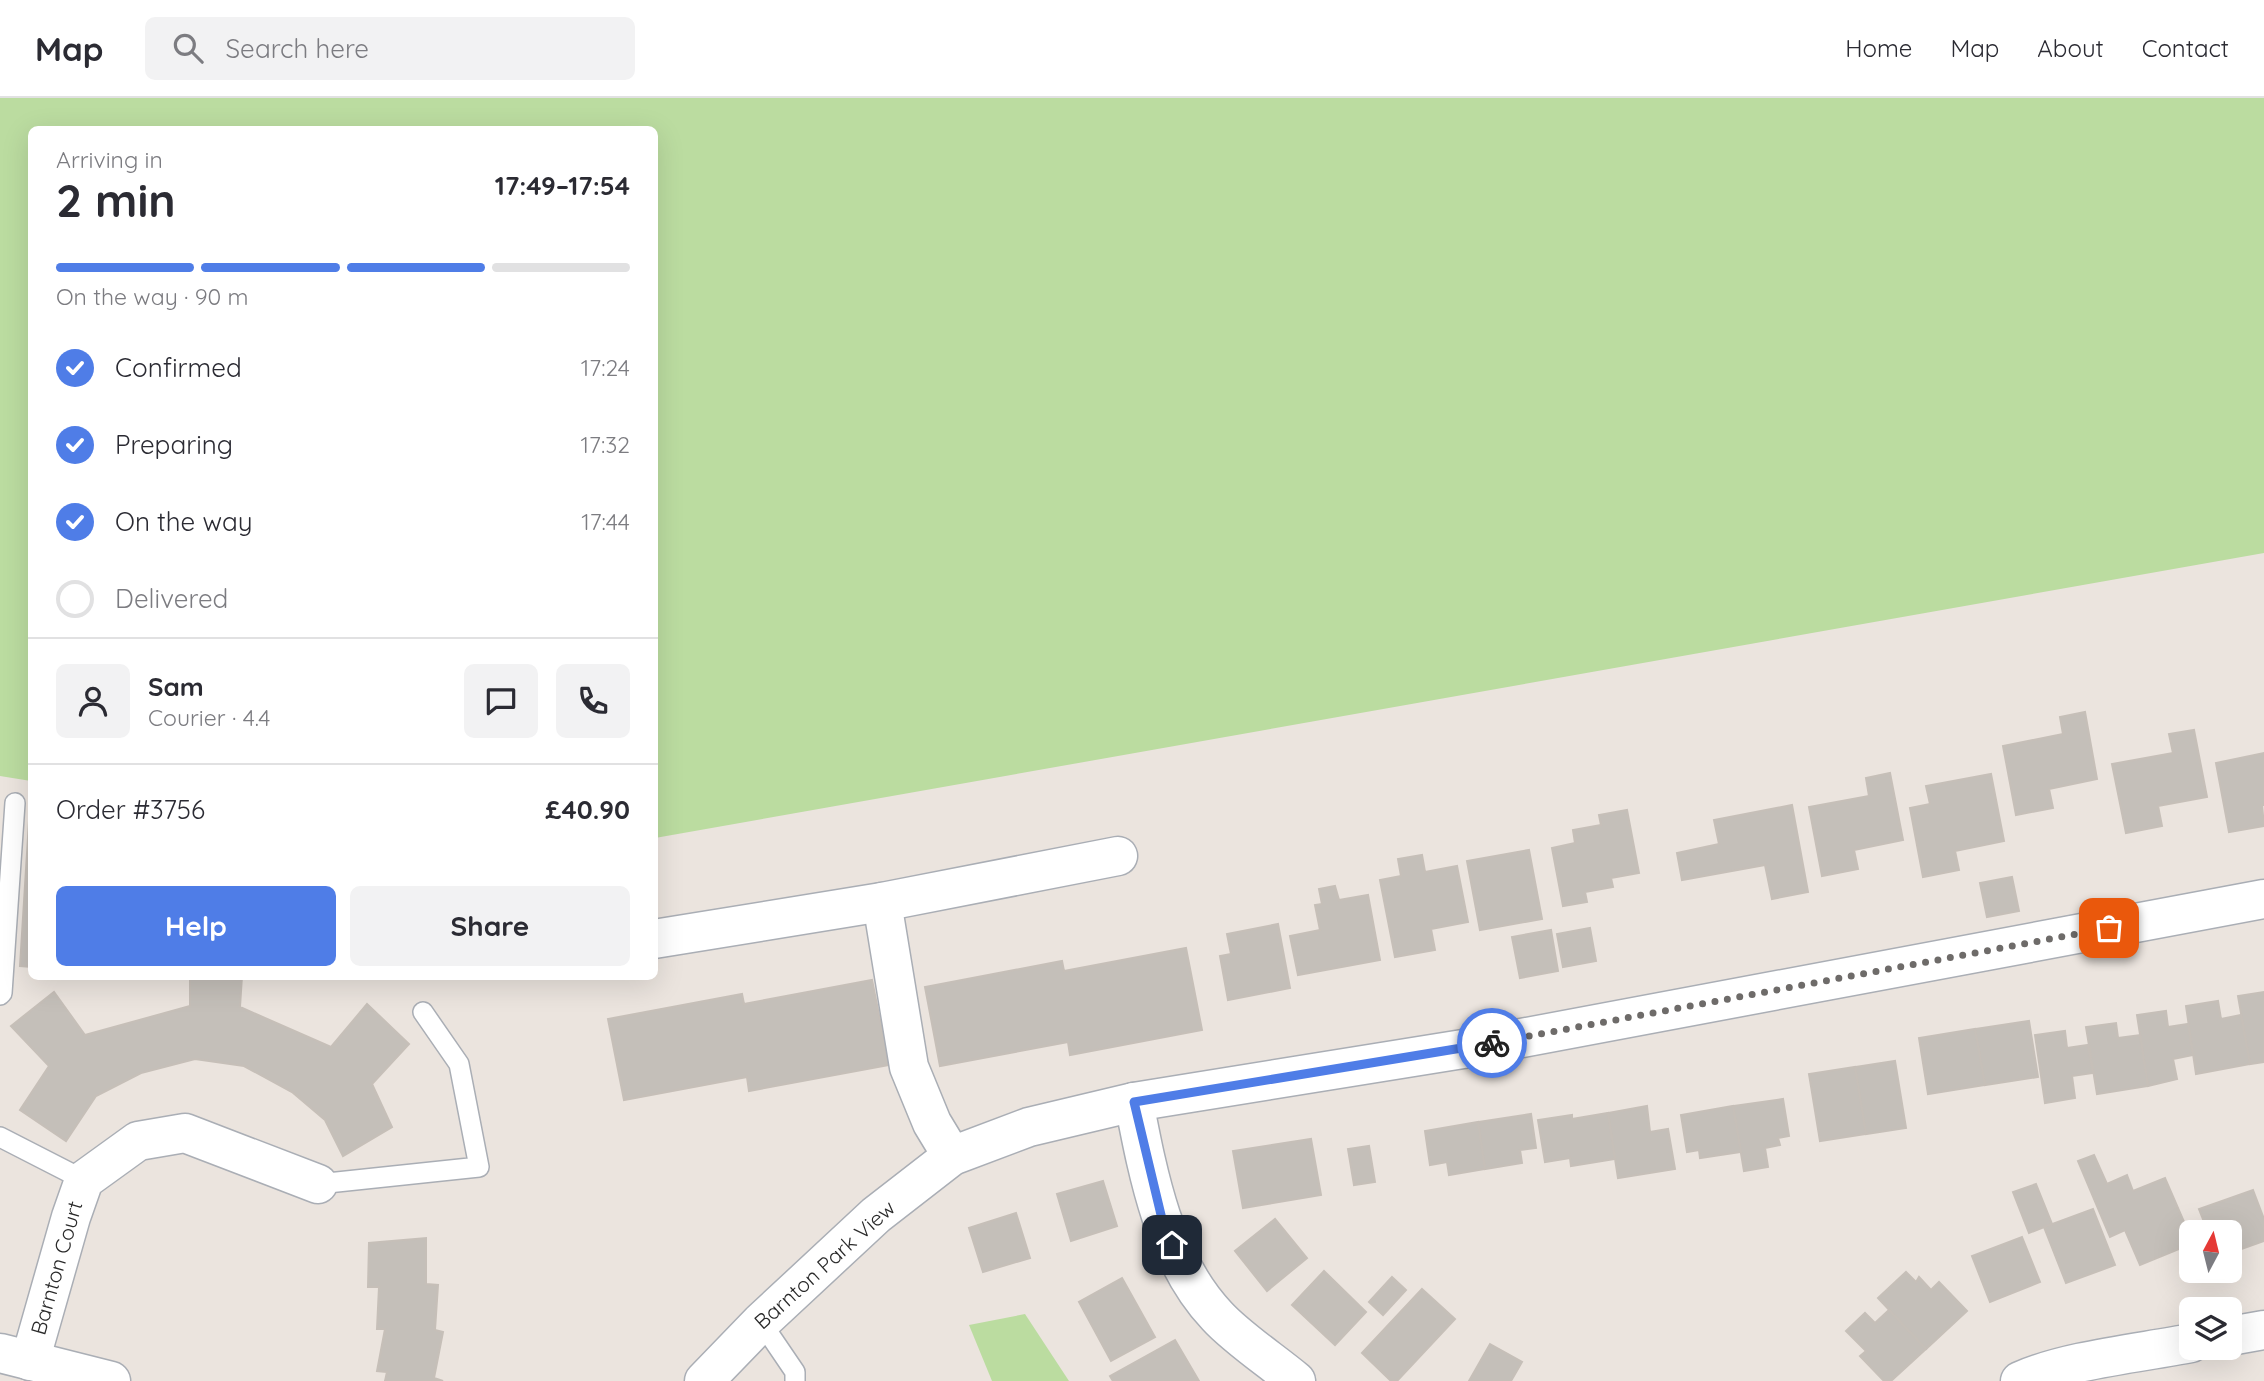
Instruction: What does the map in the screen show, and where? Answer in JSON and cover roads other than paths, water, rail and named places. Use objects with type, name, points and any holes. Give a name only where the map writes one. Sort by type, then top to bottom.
[{"type":"street","points":[[658,938],[882,902],[1118,856]]},
{"type":"street","name":"Barnton Park View","points":[[704,1381],[761,1322],[876,1215],[952,1156],[1029,1127],[1134,1102],[1463,1049],[2264,899]]},
{"type":"street","points":[[882,902],[909,1067],[932,1123],[952,1156]]},
{"type":"street","points":[[1134,1102],[1162,1219],[1183,1270],[1217,1316],[1296,1381]]},
{"type":"street","name":"Barnton Court","points":[[15,1357],[84,1180],[138,1141],[185,1133],[318,1184]]},
{"type":"street","points":[[2242,1334],[2264,1330]]},
{"type":"street","points":[[2020,1381],[2036,1374],[2098,1360],[2179,1345]]},
{"type":"street","points":[[15,1357],[111,1381]]},
{"type":"lane","points":[[0,995],[15,803]]},
{"type":"lane","points":[[318,1184],[479,1167],[459,1064],[423,1012]]},
{"type":"lane","points":[[0,1137],[84,1180]]},
{"type":"lane","points":[[761,1322],[795,1372],[795,1381]]}]
